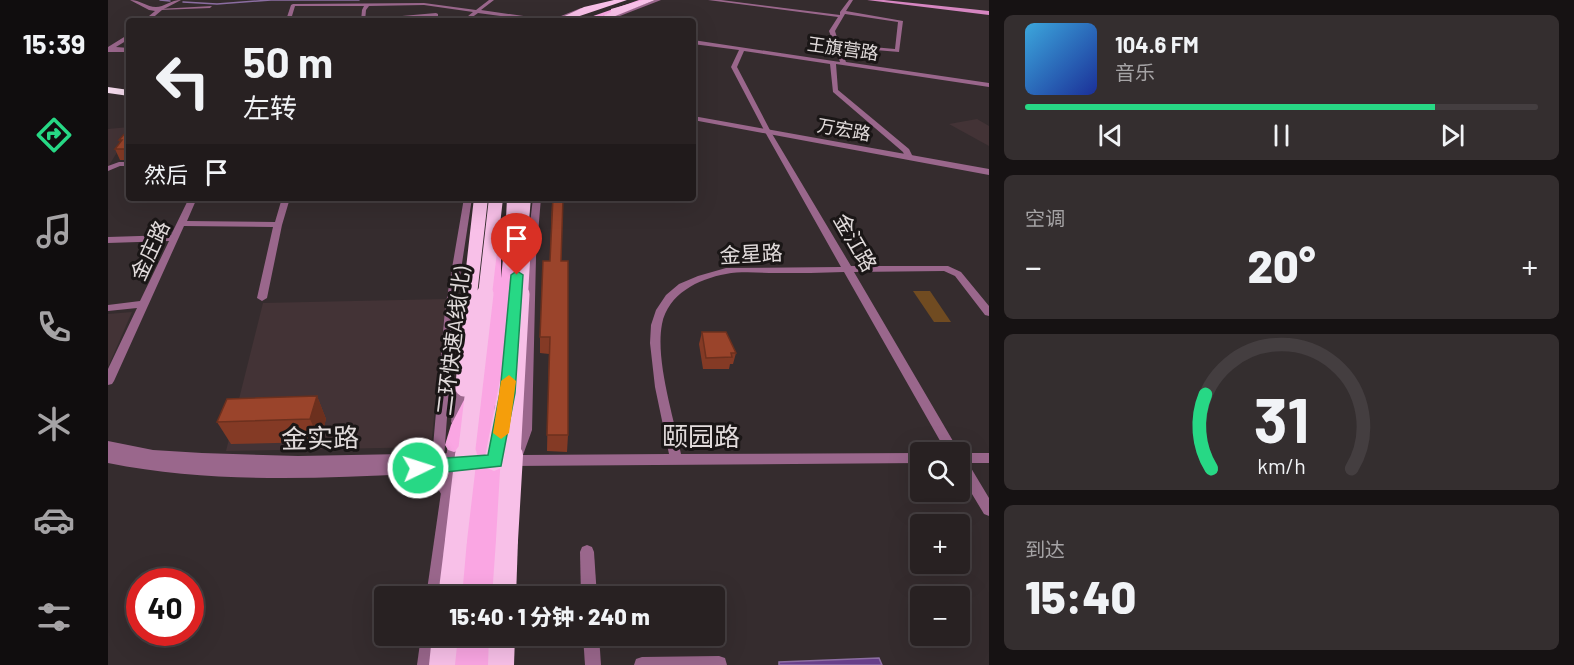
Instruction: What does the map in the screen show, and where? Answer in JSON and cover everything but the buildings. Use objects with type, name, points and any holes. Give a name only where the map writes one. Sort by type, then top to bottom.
[{"type":"highway","points":[[565,18],[587,9],[624,0]]},
{"type":"highway","points":[[573,18],[624,0]]},
{"type":"highway","points":[[581,18],[634,0]]},
{"type":"highway","points":[[597,18],[655,0]]},
{"type":"highway","points":[[604,18],[655,0]]},
{"type":"highway","points":[[108,88],[126,91]]},
{"type":"highway","points":[[456,540],[467,337],[481,201]]},
{"type":"highway","name":"二环快速A线(北)","points":[[451,586],[494,201]]},
{"type":"highway","points":[[514,201],[511,286],[514,463]]},
{"type":"highway","points":[[488,462],[508,388],[501,359],[526,201]]},
{"type":"highway","points":[[505,586],[514,463],[526,201]]},
{"type":"highway","points":[[444,665],[445,646]]},
{"type":"highway","points":[[501,665],[502,646]]},
{"type":"main road","points":[[589,18],[643,0]]},
{"type":"main road","points":[[870,0],[989,13]]},
{"type":"main road","points":[[888,0],[989,13]]},
{"type":"main road","points":[[449,457],[460,425],[487,374],[501,359],[494,201]]},
{"type":"main road","points":[[471,586],[501,359],[514,201]]},
{"type":"main road","points":[[508,388],[518,416],[514,463]]},
{"type":"main road","points":[[484,586],[488,462]]},
{"type":"main road","points":[[444,665],[453,646]]},
{"type":"main road","points":[[463,665],[465,646]]},
{"type":"main road","points":[[479,665],[481,646]]},
{"type":"main road","points":[[491,646],[496,665]]},
{"type":"street","points":[[133,0],[151,9],[210,6]]},
{"type":"street","points":[[150,18],[160,9],[178,0]]},
{"type":"street","points":[[467,18],[492,0]]},
{"type":"street","points":[[532,0],[543,0]]},
{"type":"street","points":[[561,18],[618,0]]},
{"type":"street","points":[[610,18],[655,0]]},
{"type":"street","points":[[710,0],[901,21],[897,51],[835,45]]},
{"type":"street","points":[[772,7],[782,0]]},
{"type":"street","points":[[843,63],[832,31],[851,0]]},
{"type":"street","points":[[363,18],[364,10],[368,4]]},
{"type":"street","points":[[320,17],[289,17],[292,5],[424,4],[528,18]]},
{"type":"street","points":[[404,18],[404,16],[436,14],[436,18]]},
{"type":"street","points":[[109,50],[126,38]]},
{"type":"street","name":"王旗营路","points":[[696,42],[989,85]]},
{"type":"street","name":"金江路","points":[[742,49],[734,67],[768,132],[948,442]]},
{"type":"street","points":[[109,50],[126,50]]},
{"type":"street","points":[[833,62],[835,91],[906,151],[909,157]]},
{"type":"street","name":"万宏路","points":[[696,119],[989,172]]},
{"type":"street","points":[[108,170],[126,165]]},
{"type":"street","name":"金庄路","points":[[108,381],[192,201]]},
{"type":"street","points":[[262,298],[285,201]]},
{"type":"street","points":[[435,586],[448,492],[450,309],[468,201]]},
{"type":"street","points":[[510,586],[514,463],[523,444],[526,430],[531,257],[537,201]]},
{"type":"street","points":[[449,457],[494,216]]},
{"type":"street","points":[[181,223],[278,225]]},
{"type":"street","points":[[108,240],[174,238]]},
{"type":"street","name":"金星路","points":[[676,459],[653,347],[656,319],[670,298],[685,285],[703,276],[726,271],[945,268],[954,271],[989,312]]},
{"type":"street","points":[[108,308],[144,304]]},
{"type":"street","name":"金实路","points":[[108,447],[153,456],[202,459],[298,462],[449,457],[488,462]]},
{"type":"street","name":"金实路","points":[[108,457],[144,465],[195,470],[332,470],[449,457]]},
{"type":"street","name":"颐园路","points":[[488,462],[910,458]]},
{"type":"street","points":[[970,459],[989,458]]},
{"type":"street","points":[[332,470],[358,476],[432,475],[444,480],[448,492]]},
{"type":"street","points":[[970,477],[989,510]]},
{"type":"street","points":[[587,552],[589,586]]},
{"type":"street","points":[[425,665],[428,646]]},
{"type":"street","points":[[507,665],[508,646]]},
{"type":"street","points":[[592,646],[593,665]]},
{"type":"street","points":[[642,665],[719,664]]},
{"type":"shaded area","points":[[977,119],[989,126],[989,146],[949,124]]},
{"type":"shaded area","points":[[126,127],[124,141],[108,167],[108,129]]},
{"type":"shaded area","points":[[913,291],[930,291],[951,322],[934,322]]},
{"type":"shaded area","points":[[446,299],[431,447],[226,451],[263,303]]},
{"type":"shaded area","points":[[132,312],[108,367],[108,314]]},
{"type":"shaded area","points":[[879,658],[882,665],[779,665],[779,662]]},
{"type":"waterway","points":[[160,0],[170,1]]},
{"type":"waterway","points":[[183,2],[217,4],[271,0],[359,0]]},
{"type":"slow traffic","points":[[501,433],[509,381]]},
{"type":"route","points":[[418,468],[495,461],[508,393],[517,275]]}]
